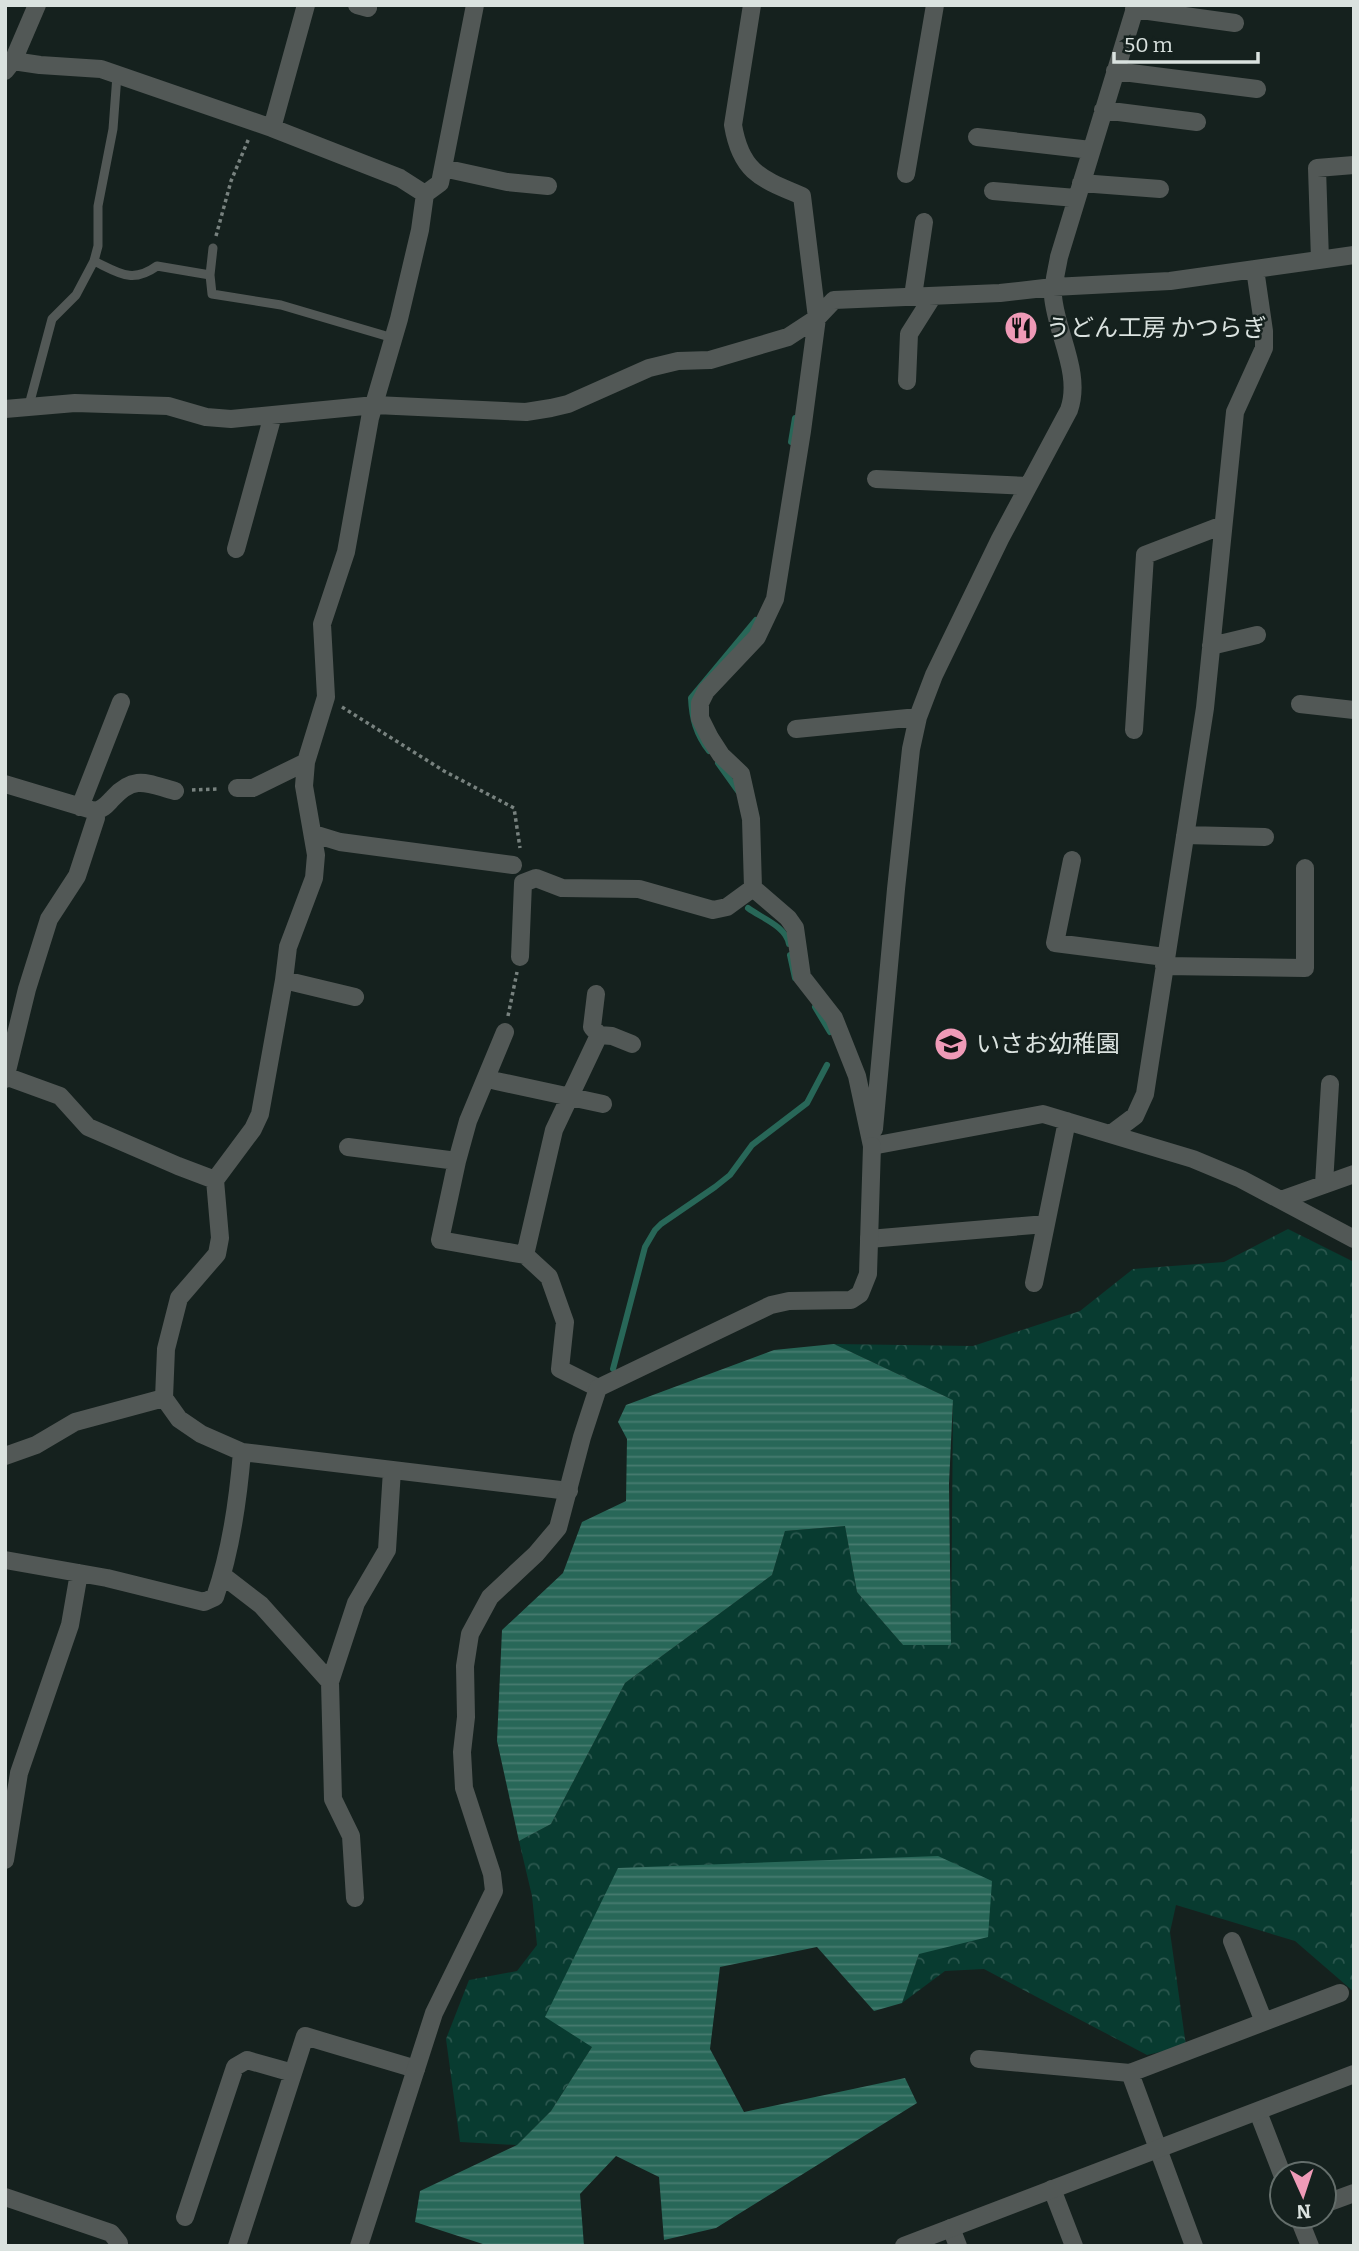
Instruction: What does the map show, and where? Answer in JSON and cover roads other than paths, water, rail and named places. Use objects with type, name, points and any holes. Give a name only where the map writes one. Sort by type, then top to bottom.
[{"type":"street","points":[[37,5],[9,66],[86,67],[117,75],[264,126],[400,178],[425,194]]},
{"type":"street","points":[[264,126],[306,5]]},
{"type":"street","points":[[475,5],[440,183],[425,194],[420,230],[370,418],[346,552],[322,624],[326,697],[306,762],[304,786],[314,834],[314,878],[288,947],[260,1114],[253,1129],[215,1180],[220,1238],[217,1254],[179,1298],[166,1349],[163,1398],[179,1419],[201,1434],[242,1452],[569,1491]]},
{"type":"street","points":[[752,5],[733,125],[735,135],[750,169],[760,178],[802,196],[817,318],[775,599],[757,637],[706,691],[700,704],[700,718],[721,755],[741,774],[751,819],[753,888],[788,918],[795,928],[802,977],[834,1018],[857,1076],[872,1146]]},
{"type":"street","points":[[906,174],[935,5]]},
{"type":"street","points":[[359,2246],[434,2013],[494,1891],[492,1874],[464,1788],[462,1752],[466,1717],[465,1666],[470,1634],[490,1597],[558,1528],[598,1388],[771,1305],[789,1301],[851,1300],[860,1294],[868,1274],[872,1146],[911,749],[918,717],[934,675],[1069,410],[1073,397],[1072,378],[1058,328],[1053,286],[1059,257],[1135,7],[1235,23]]},
{"type":"street","points":[[1115,71],[1257,89]]},
{"type":"street","points":[[1103,110],[1196,122]]},
{"type":"street","points":[[977,137],[1091,149]]},
{"type":"street","points":[[1320,260],[1317,168],[1354,165]]},
{"type":"street","points":[[443,167],[507,182],[548,186]]},
{"type":"street","points":[[993,191],[1160,189]]},
{"type":"street","points":[[913,296],[924,222]]},
{"type":"street","points":[[5,409],[75,403],[168,406],[206,417],[231,419],[375,405],[526,412],[568,404],[649,368],[678,361],[710,360],[788,337],[817,318],[834,300],[1170,281],[1354,255]]},
{"type":"street","points":[[1111,1134],[1135,1116],[1145,1094],[1205,708],[1235,412],[1264,348],[1255,269]]},
{"type":"street","points":[[907,381],[909,334],[933,296]]},
{"type":"street","points":[[236,549],[274,415]]},
{"type":"street","points":[[876,479],[1028,486]]},
{"type":"street","points":[[1133,730],[1145,555],[1223,525]]},
{"type":"street","points":[[1211,646],[1257,635]]},
{"type":"street","points":[[87,809],[121,702]]},
{"type":"street","points":[[1300,704],[1354,710]]},
{"type":"street","points":[[796,729],[918,717]]},
{"type":"street","points":[[237,788],[253,788],[306,762]]},
{"type":"street","points":[[5,784],[87,809],[103,809],[124,786],[140,782],[176,791]]},
{"type":"street","points":[[87,809],[96,818],[77,876],[49,919],[27,989],[5,1077],[60,1096],[88,1127],[215,1180]]},
{"type":"street","points":[[314,834],[340,842],[517,857]]},
{"type":"street","points":[[1185,835],[1265,837]]},
{"type":"street","points":[[1072,860],[1055,943],[1164,962],[1305,968],[1305,868]]},
{"type":"street","points":[[520,957],[523,883],[536,878],[562,888],[639,889],[713,910],[727,907],[753,888]]},
{"type":"street","points":[[284,980],[355,997]]},
{"type":"street","points":[[596,994],[592,1027],[598,1035],[612,1036],[632,1044]]},
{"type":"street","points":[[505,1032],[468,1121],[440,1240],[525,1255],[549,1277],[565,1322],[560,1369],[598,1388]]},
{"type":"street","points":[[525,1255],[554,1130],[598,1035]]},
{"type":"street","points":[[496,1081],[603,1104]]},
{"type":"street","points":[[1324,1184],[1330,1084]]},
{"type":"street","points":[[872,1146],[1043,1114],[1193,1159],[1241,1179],[1354,1238]]},
{"type":"street","points":[[1034,1283],[1067,1121]]},
{"type":"street","points":[[348,1147],[457,1161]]},
{"type":"street","points":[[1281,1200],[1354,1174]]},
{"type":"street","points":[[869,1239],[1046,1224]]},
{"type":"street","points":[[5,1456],[36,1445],[75,1422],[163,1398]]},
{"type":"street","points":[[5,1560],[79,1573],[204,1602],[215,1597],[238,1497],[242,1452]]},
{"type":"street","points":[[355,1898],[351,1836],[333,1799],[330,1682],[356,1603],[387,1549],[392,1470]]},
{"type":"street","points":[[5,1860],[19,1773],[70,1625],[79,1573]]},
{"type":"street","points":[[222,1575],[261,1605],[330,1682]]},
{"type":"street","points":[[1232,1941],[1264,2022]]},
{"type":"street","points":[[979,2059],[1130,2073],[1340,1993]]},
{"type":"street","points":[[237,2246],[305,2036],[416,2069]]},
{"type":"street","points":[[185,2217],[236,2067],[247,2060],[293,2073]]},
{"type":"street","points":[[1130,2073],[1194,2246]]},
{"type":"street","points":[[904,2246],[1354,2074]]},
{"type":"street","points":[[1258,2112],[1277,2160]]},
{"type":"street","points":[[1052,2189],[1074,2246]]},
{"type":"street","points":[[5,2197],[111,2233],[119,2246]]},
{"type":"street","points":[[951,2228],[958,2246]]},
{"type":"lane","points":[[29,405],[52,319],[76,295],[94,261],[98,246],[98,206],[113,129],[117,75]]},
{"type":"lane","points":[[213,248],[210,275],[212,294],[281,305],[393,338]]},
{"type":"lane","points":[[94,261],[124,275],[144,275],[157,266],[210,275]]},
{"type":"waterway","points":[[791,442],[795,418]]},
{"type":"waterway","points":[[709,751],[695,726],[691,698],[756,620]]},
{"type":"waterway","points":[[718,763],[738,791]]},
{"type":"waterway","points":[[748,908],[778,927],[789,944]]},
{"type":"waterway","points":[[790,955],[795,978]]},
{"type":"waterway","points":[[815,1007],[830,1032]]},
{"type":"waterway","points":[[613,1369],[645,1247],[655,1230],[730,1175],[752,1145],[807,1103],[827,1065]]},
{"type":"place","name":"うどん工房 かつらぎ","points":[[1021,328]]},
{"type":"place","name":"いさお幼稚園","points":[[951,1044]]}]
